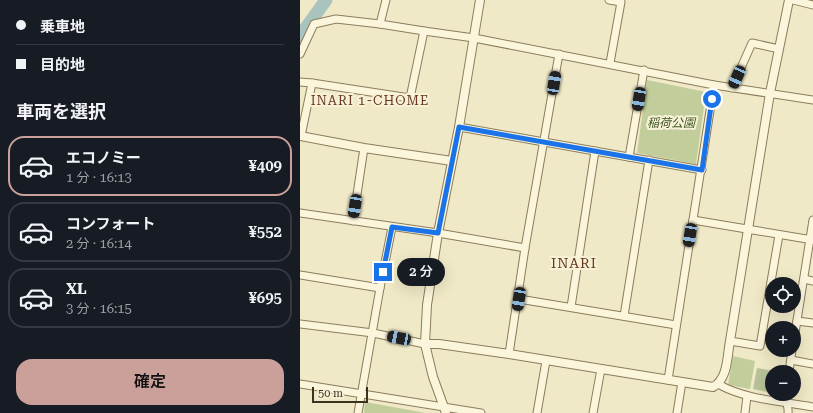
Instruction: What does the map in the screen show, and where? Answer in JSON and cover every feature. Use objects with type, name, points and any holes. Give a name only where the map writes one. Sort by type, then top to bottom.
[{"type":"street","points":[[380,24],[386,0]]},
{"type":"street","points":[[445,410],[433,377],[425,344],[427,305],[438,233],[459,127],[480,0]]},
{"type":"street","points":[[609,0],[621,2],[610,63]]},
{"type":"street","points":[[300,324],[373,333],[425,344],[439,344],[509,354],[713,387],[718,384],[723,378],[730,341],[770,94],[789,0]]},
{"type":"street","points":[[793,0],[813,5]]},
{"type":"street","points":[[300,54],[314,24],[336,20],[380,24],[474,38],[610,63],[714,85],[813,100]]},
{"type":"street","points":[[300,82],[410,98],[424,31]]},
{"type":"street","points":[[732,88],[752,43],[778,49]]},
{"type":"street","points":[[509,354],[519,299],[525,248],[559,54]]},
{"type":"street","points":[[629,157],[644,70]]},
{"type":"street","points":[[312,83],[300,136],[364,148],[452,161]]},
{"type":"street","points":[[668,380],[702,170],[714,85]]},
{"type":"street","points":[[459,127],[702,170]]},
{"type":"street","points":[[353,221],[364,148]]},
{"type":"street","points":[[571,307],[595,151]]},
{"type":"street","points":[[624,316],[649,160]]},
{"type":"street","points":[[300,213],[438,233],[525,248]]},
{"type":"street","points":[[693,220],[811,240]]},
{"type":"street","points":[[813,220],[797,320],[813,323]]},
{"type":"street","points":[[358,413],[392,227]]},
{"type":"street","points":[[730,341],[760,346],[779,235]]},
{"type":"street","points":[[300,275],[380,288]]},
{"type":"street","points":[[804,279],[813,281]]},
{"type":"street","points":[[519,299],[676,325]]},
{"type":"street","points":[[790,365],[791,357]]},
{"type":"street","points":[[791,360],[813,364]]},
{"type":"street","points":[[537,413],[546,361]]},
{"type":"street","points":[[593,413],[601,369]]},
{"type":"street","points":[[677,413],[682,382]]},
{"type":"street","points":[[300,384],[361,393],[445,410],[481,413]]},
{"type":"street","points":[[718,384],[731,391],[747,396],[813,407]]},
{"type":"street","points":[[745,413],[747,396]]},
{"type":"street","points":[[785,402],[789,409],[788,413]]},
{"type":"green space","name":"稲荷公園","points":[[647,80],[706,92],[696,164],[637,153]]},
{"type":"green space","points":[[733,356],[755,361],[750,389],[728,385]]},
{"type":"green space","points":[[757,368],[765,369],[765,392],[753,389]]},
{"type":"green space","points":[[365,402],[426,413],[364,413]]},
{"type":"waterway","points":[[300,36],[326,0]]},
{"type":"district","name":"INARI 1-CHOME","points":[[370,100]]},
{"type":"district","name":"INARI","points":[[574,263]]},
{"type":"route","points":[[383,272],[392,227],[438,233],[459,127],[702,170],[712,99]]}]
